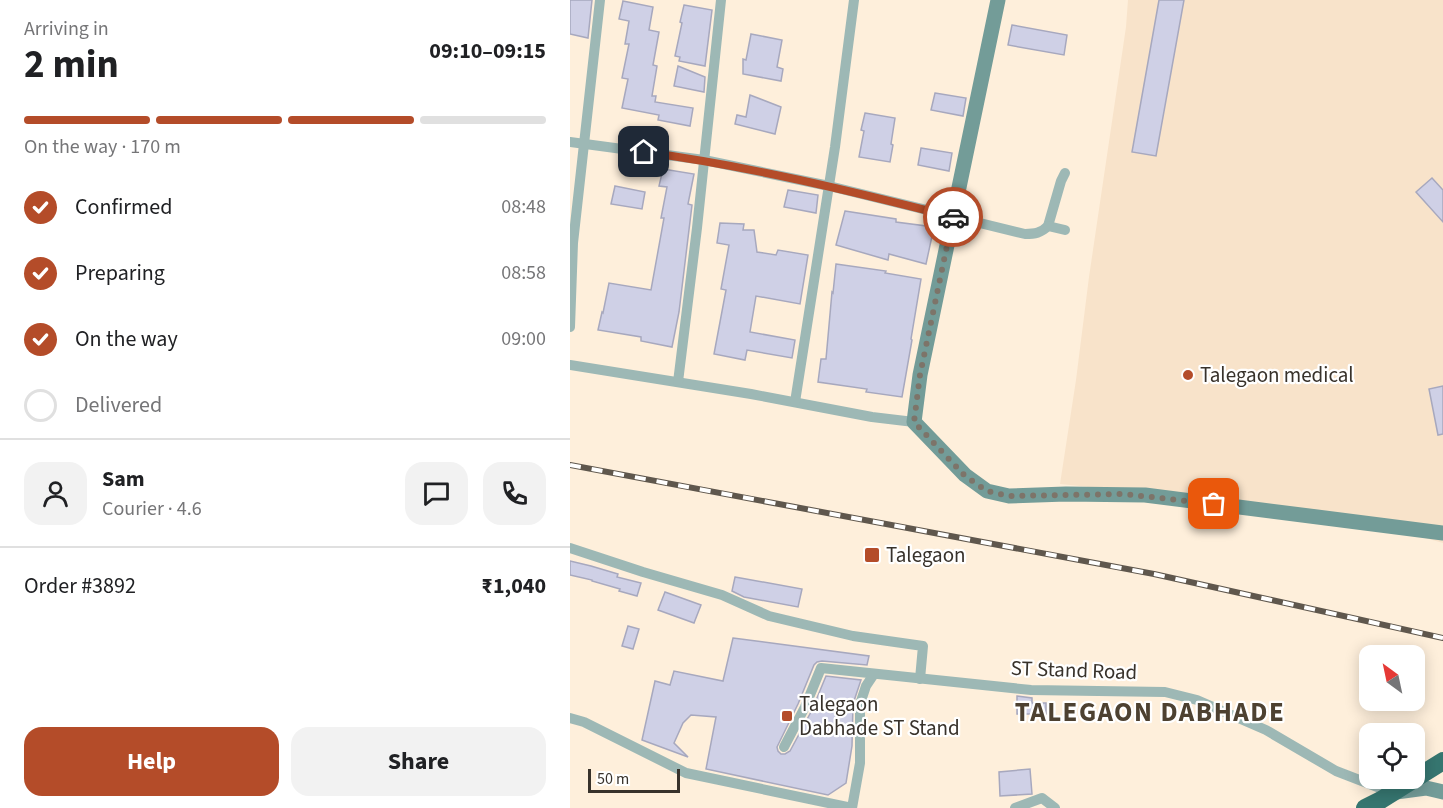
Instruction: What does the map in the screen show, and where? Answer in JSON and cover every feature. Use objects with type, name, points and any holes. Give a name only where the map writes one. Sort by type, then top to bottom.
[{"type":"highway","points":[[1365,808],[1385,800],[1443,761]]},
{"type":"street","points":[[570,327],[573,243],[600,0]]},
{"type":"street","points":[[678,382],[721,0]]},
{"type":"street","points":[[795,402],[835,147],[854,0]]},
{"type":"street","points":[[914,422],[920,375],[998,0]]},
{"type":"street","points":[[570,141],[704,160],[829,186],[1025,234],[1036,234],[1048,226],[1065,173]]},
{"type":"street","points":[[1048,226],[1065,230]]},
{"type":"street","points":[[570,365],[872,417],[914,422],[965,476],[987,491],[1009,496],[1146,495],[1443,533]]},
{"type":"street","points":[[570,548],[722,595],[769,616],[853,636],[924,646],[920,679]]},
{"type":"street","name":"ST Stand Road","points":[[783,747],[805,707],[821,668],[1031,690],[1166,692],[1197,700],[1266,730],[1385,800]]},
{"type":"street","points":[[570,718],[584,722],[686,773],[852,808],[860,763],[860,704],[866,686],[874,674]]},
{"type":"street","points":[[1385,800],[1426,788],[1443,792]]},
{"type":"street","points":[[1015,808],[1042,798],[1055,808]]},
{"type":"shaded area","points":[[1128,0],[1443,0],[1443,543],[1397,530],[1159,494],[1060,484]]},
{"type":"building","points":[[570,0],[592,0],[588,38],[570,34]]},
{"type":"building","points":[[1159,0],[1184,0],[1156,156],[1132,152]]},
{"type":"building","points":[[623,1],[653,7],[649,30],[659,32],[653,65],[657,66],[652,96],[656,96],[655,102],[693,108],[690,126],[658,120],[659,115],[622,108],[628,79],[622,78],[629,44],[625,44],[629,21],[619,19]]},
{"type":"building","points":[[684,5],[712,10],[705,66],[679,61],[680,57],[675,56]]},
{"type":"building","points":[[1012,25],[1067,35],[1064,55],[1008,45]]},
{"type":"building","points":[[751,34],[782,40],[777,67],[783,69],[781,81],[743,74],[743,59],[746,60]]},
{"type":"building","points":[[678,66],[705,77],[704,92],[674,86]]},
{"type":"building","points":[[935,93],[966,98],[963,116],[931,110]]},
{"type":"building","points":[[750,95],[781,107],[775,134],[735,124],[737,115],[746,117]]},
{"type":"building","points":[[865,113],[895,118],[890,162],[859,157]]},
{"type":"building","points":[[921,148],[952,153],[949,171],[918,165]]},
{"type":"building","points":[[663,169],[694,174],[688,204],[692,205],[679,312],[672,347],[641,341],[641,337],[598,330],[609,283],[651,290],[664,218],[661,218],[667,187],[659,186]]},
{"type":"building","points":[[1432,178],[1443,190],[1443,222],[1416,192]]},
{"type":"building","points":[[615,186],[645,192],[642,209],[611,204]]},
{"type":"building","points":[[788,190],[818,195],[816,213],[784,207]]},
{"type":"building","points":[[845,211],[896,219],[896,222],[934,227],[926,264],[889,254],[888,260],[836,245]]},
{"type":"building","points":[[720,223],[744,224],[743,230],[754,230],[757,252],[776,255],[778,250],[808,255],[800,304],[756,296],[750,332],[795,340],[792,358],[747,350],[745,360],[714,354],[726,290],[721,289],[729,245],[717,243]]},
{"type":"building","points":[[836,264],[921,279],[902,397],[818,382],[821,359],[826,359]]},
{"type":"building","points":[[1443,386],[1443,434],[1438,435],[1429,389]]},
{"type":"building","points":[[570,561],[641,583],[637,596],[592,580],[570,575]]},
{"type":"building","points":[[735,577],[802,589],[798,607],[744,597],[732,591]]},
{"type":"building","points":[[665,592],[701,605],[694,623],[658,610]]},
{"type":"building","points":[[628,626],[639,629],[633,649],[622,646]]},
{"type":"building","name":"Talegaon Dabhade ST Stand","points":[[733,638],[869,656],[867,665],[817,662],[777,747],[781,754],[790,751],[812,710],[826,676],[861,680],[853,704],[852,746],[846,783],[828,795],[706,769],[716,717],[691,715],[683,723],[674,743],[688,757],[642,740],[655,681],[670,685],[674,671],[723,681]]},
{"type":"building","points":[[1017,696],[1032,698],[1032,703],[1046,703],[1046,714],[1017,714]]},
{"type":"building","points":[[1030,769],[1032,794],[1000,796],[999,772]]},
{"type":"railway","points":[[570,465],[1154,574],[1443,638]]},
{"type":"way so far","points":[[953,217],[920,375],[914,422],[965,476],[987,491],[1009,496],[1146,495],[1214,504]]},
{"type":"place","name":"Talegaon medical","points":[[1188,375]]},
{"type":"place","name":"Talegaon","points":[[872,555]]},
{"type":"place","name":"Talegaon Dabhade ST Stand","points":[[787,716]]},
{"type":"district","name":"TALEGAON DABHADE","points":[[1150,712]]},
{"type":"route","points":[[644,152],[704,160],[829,186],[953,217]]}]
